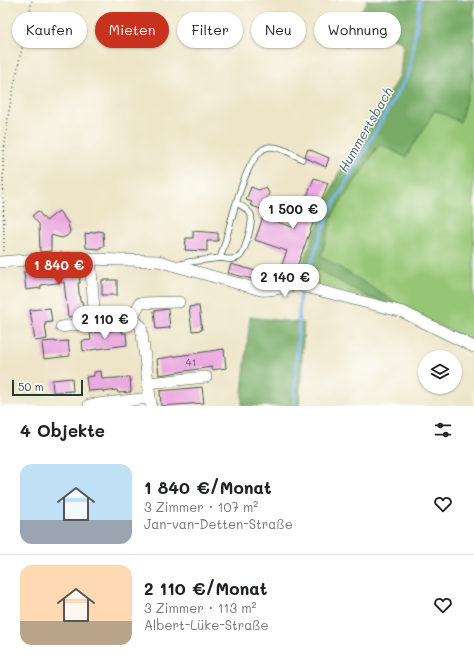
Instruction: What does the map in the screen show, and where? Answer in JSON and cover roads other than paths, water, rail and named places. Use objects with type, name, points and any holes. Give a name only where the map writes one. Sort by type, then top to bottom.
[{"type":"street","points":[[2,262],[51,258],[158,261],[270,291],[288,285],[304,286],[403,312],[474,347]]},
{"type":"street","points":[[90,258],[95,322]]},
{"type":"street","points":[[132,318],[140,303],[179,302]]},
{"type":"street","points":[[61,327],[132,318],[141,326],[151,402],[89,405]]},
{"type":"street","points":[[148,383],[206,377]]},
{"type":"lane","points":[[220,258],[249,166],[261,150],[271,147],[281,149],[302,160]]},
{"type":"lane","points":[[176,266],[220,258],[238,258],[242,254],[251,223],[251,215],[246,209],[237,203]]},
{"type":"lane","points":[[204,274],[208,260]]},
{"type":"waterway","name":"Hummertsbach","points":[[304,284],[328,214],[409,73],[420,0]]},
{"type":"waterway","name":"Hummertsbach","points":[[294,406],[300,297],[302,289]]}]
